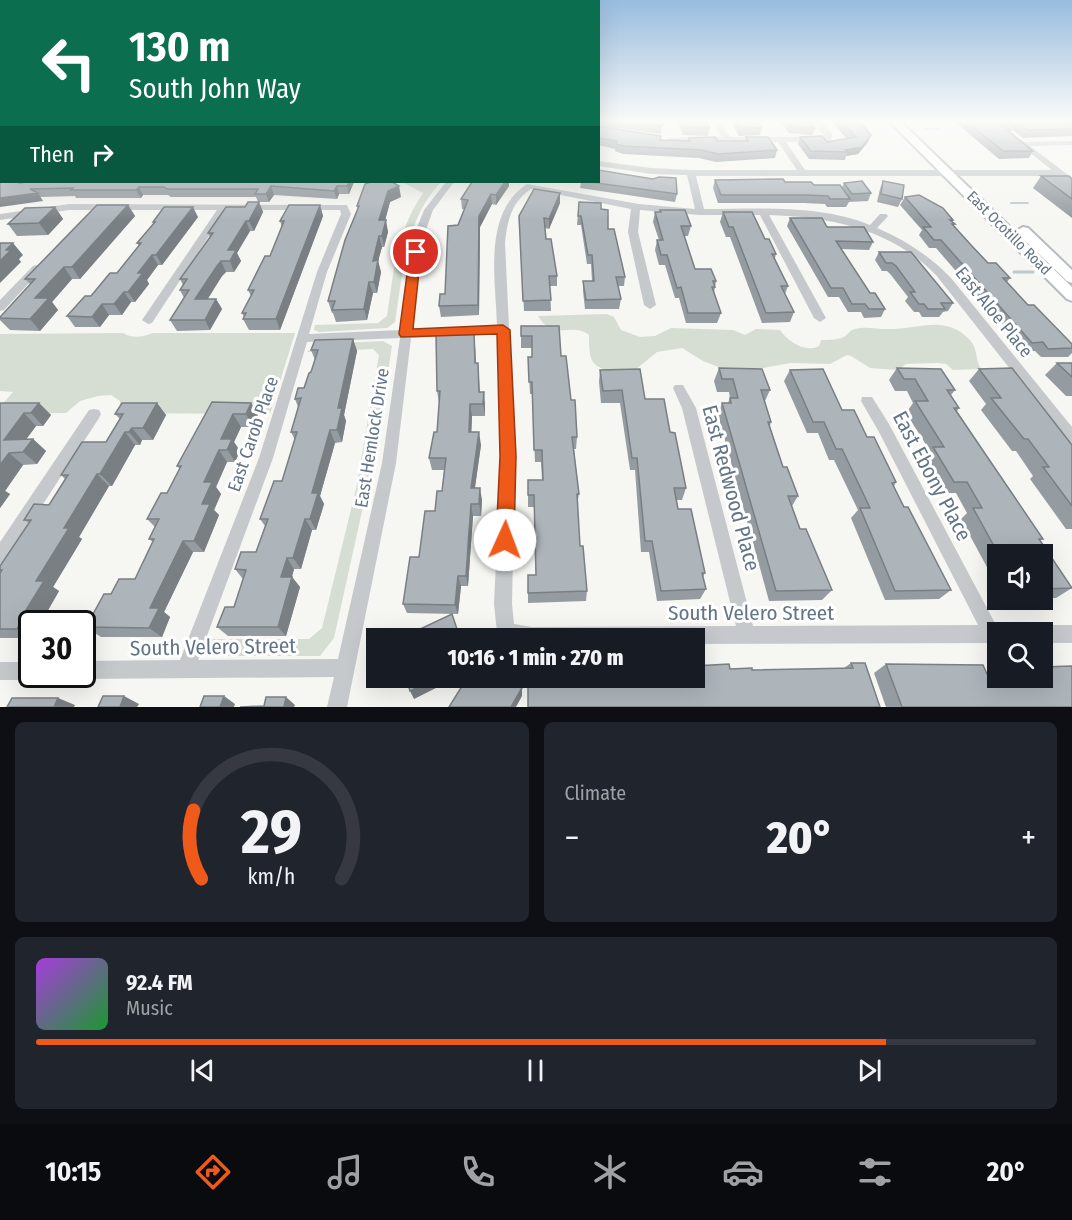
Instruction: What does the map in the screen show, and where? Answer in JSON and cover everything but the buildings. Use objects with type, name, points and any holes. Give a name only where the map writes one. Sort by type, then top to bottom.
[{"type":"main road","name":"East Ocotillo Road","points":[[932,154],[1072,278]]},
{"type":"main road","name":"East Ocotillo Road","points":[[937,154],[1072,296]]},
{"type":"street","points":[[790,154],[803,173]]},
{"type":"street","points":[[1036,154],[1072,182]]},
{"type":"street","points":[[600,163],[691,173],[953,172],[977,174],[1058,171]]},
{"type":"street","points":[[691,173],[700,212]]},
{"type":"street","name":"East Hemlock Drive","points":[[337,707],[389,463],[419,235],[429,210],[449,183]]},
{"type":"street","name":"East Aloe Place","points":[[503,330],[500,243],[502,225],[513,202],[522,190],[530,186],[636,207],[700,212],[810,213],[872,228],[909,247],[942,275],[1072,437]]},
{"type":"street","points":[[0,217],[50,208],[224,206]]},
{"type":"street","points":[[148,321],[224,206]]},
{"type":"street","name":"East Carob Place","points":[[185,670],[266,458],[328,256],[346,214],[344,207],[224,206]]},
{"type":"street","points":[[88,215],[96,207]]},
{"type":"street","points":[[636,207],[633,232],[650,305]]},
{"type":"street","points":[[763,212],[820,318]]},
{"type":"street","points":[[872,228],[883,216]]},
{"type":"street","points":[[0,306],[48,257]]},
{"type":"street","points":[[303,338],[503,330]]},
{"type":"street","name":"South Velero Street","points":[[503,330],[508,456],[503,604],[506,632],[532,636],[987,634]]},
{"type":"street","name":"East Redwood Place","points":[[679,388],[689,408],[747,635]]},
{"type":"street","name":"East Ebony Place","points":[[867,401],[884,428],[989,622]]},
{"type":"street","points":[[0,556],[94,414]]},
{"type":"street","points":[[1053,634],[1072,634]]},
{"type":"street","name":"South Velero Street","points":[[96,670],[344,668]]},
{"type":"street","points":[[0,671],[18,671]]},
{"type":"shaded area","points":[[404,183],[440,183],[429,197],[413,230],[404,266],[395,322],[387,328],[319,332],[314,330],[315,325],[378,323],[387,316],[394,267],[402,237],[423,193]]},
{"type":"shaded area","points":[[607,314],[614,317],[621,330],[640,337],[655,336],[671,328],[733,330],[745,335],[756,329],[780,330],[792,342],[809,348],[819,346],[821,340],[841,338],[859,328],[898,329],[941,325],[951,327],[970,340],[981,369],[953,370],[946,364],[938,363],[906,364],[898,370],[870,368],[847,355],[830,364],[790,363],[753,370],[726,370],[703,361],[682,348],[657,352],[634,371],[614,371],[601,368],[592,360],[589,335],[582,331],[550,328],[538,316]]},
{"type":"shaded area","points":[[123,333],[138,337],[153,333],[295,333],[270,414],[120,413],[120,401],[111,395],[80,401],[66,413],[0,414],[0,407],[13,392],[0,391],[0,334]]},
{"type":"shaded area","points":[[383,341],[392,346],[376,448],[334,638],[320,656],[214,656],[208,648],[209,639],[309,639],[322,628],[356,489],[379,355],[373,349],[307,352],[319,344]]},
{"type":"waterway","points":[[1011,203],[1028,203]]},
{"type":"waterway","points":[[1014,272],[1033,272]]},
{"type":"route","points":[[416,252],[406,334],[503,330],[508,456],[505,540]]}]
